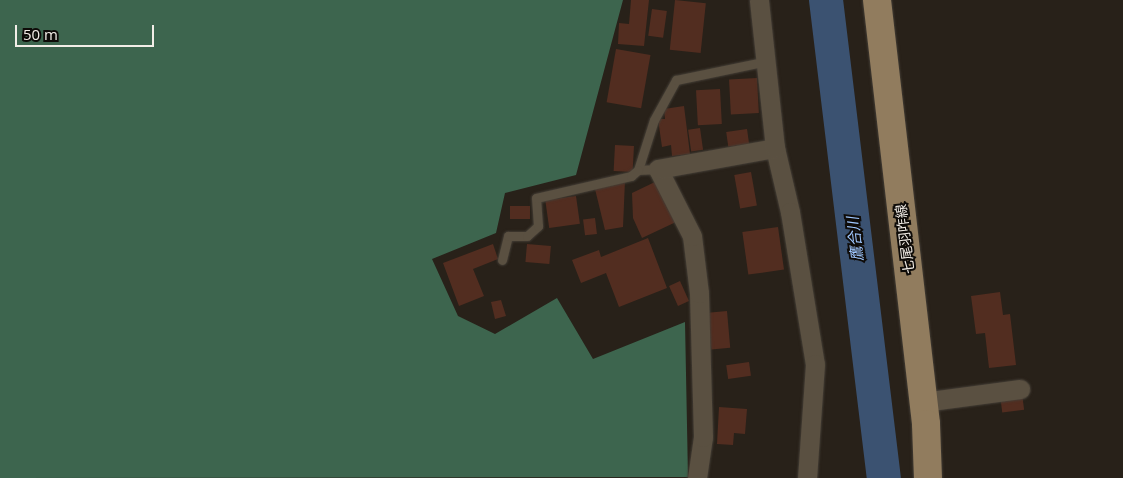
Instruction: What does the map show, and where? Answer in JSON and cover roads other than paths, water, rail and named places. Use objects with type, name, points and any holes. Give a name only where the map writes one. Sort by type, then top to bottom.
[{"type":"main road","name":"七尾羽咋線","points":[[877,0],[924,402],[928,478]]},
{"type":"street","points":[[760,0],[768,61],[775,148],[790,212],[815,364],[807,478]]},
{"type":"street","points":[[697,478],[703,437],[703,393],[692,236],[658,169],[775,148]]},
{"type":"street","points":[[924,402],[1020,389]]},
{"type":"lane","points":[[502,260],[508,236],[527,236],[538,226],[536,198],[631,176],[638,170],[654,120],[676,80],[768,61]]},
{"type":"lane","points":[[638,170],[658,169]]},
{"type":"waterway","name":"鷹合川","points":[[826,0],[884,478]]}]
